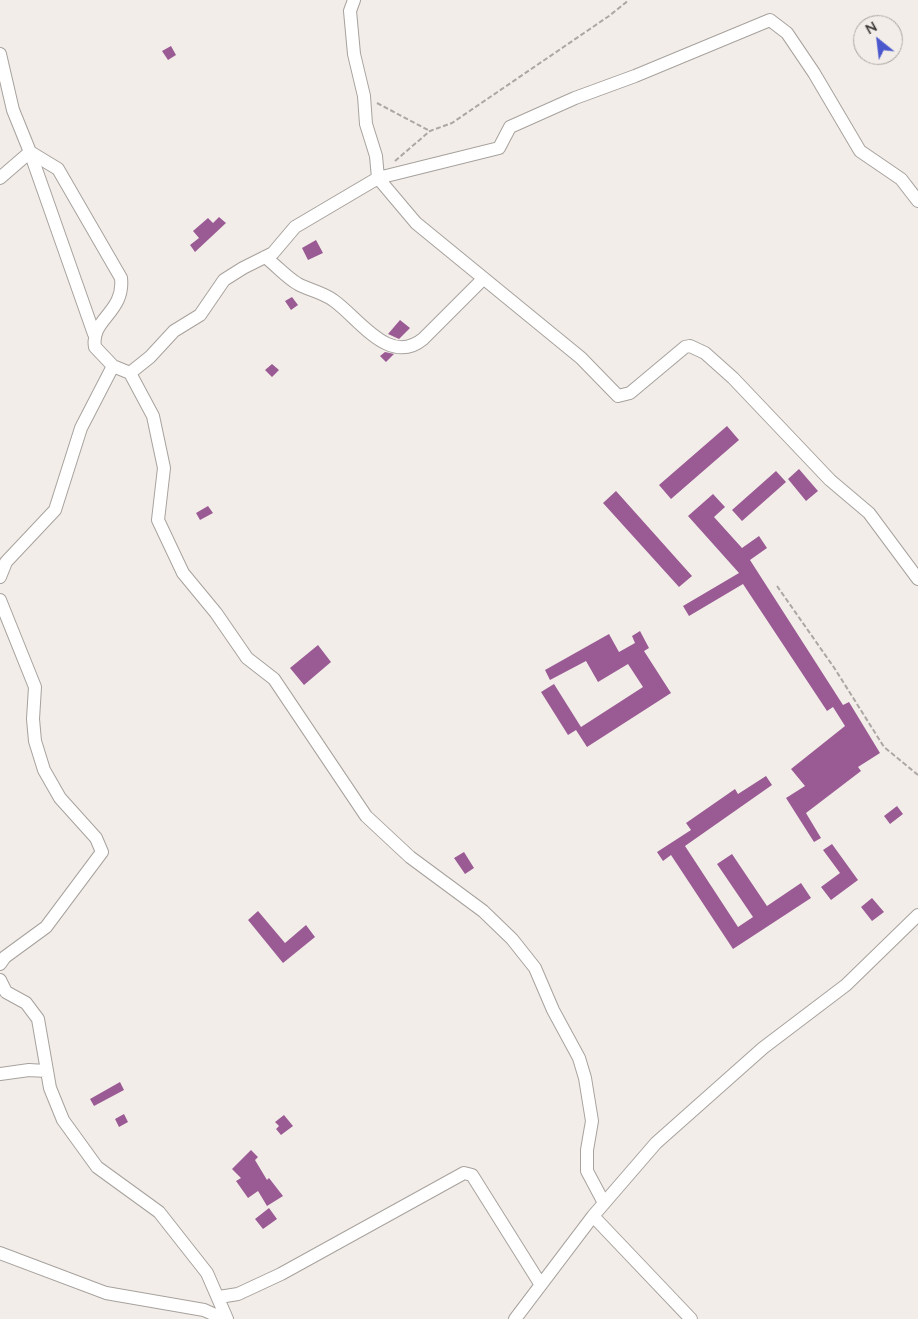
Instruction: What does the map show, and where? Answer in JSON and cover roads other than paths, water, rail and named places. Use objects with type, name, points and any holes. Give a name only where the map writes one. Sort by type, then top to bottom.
[{"type":"street","points":[[342,0],[352,6],[354,54],[364,96],[363,112],[376,156],[378,178],[416,223],[581,358],[618,396],[630,393],[685,347],[690,346],[705,353],[734,378],[844,494],[869,513],[918,579]]},
{"type":"street","points":[[130,373],[150,357],[174,331],[200,315],[224,280],[276,250],[296,227],[378,178],[499,148],[510,127],[575,98],[636,76],[770,20],[787,32],[860,152],[901,179],[918,201]]},
{"type":"street","points":[[0,54],[13,110],[30,152],[94,334],[95,347],[98,353],[113,366],[130,373],[153,416],[164,468],[158,520],[183,573],[222,621],[247,658],[274,679],[366,816],[410,857],[483,911],[512,939],[535,968],[553,1010],[579,1058],[585,1078],[592,1120],[586,1150],[587,1171],[604,1203]]},
{"type":"street","points":[[0,178],[30,152]]},
{"type":"street","points":[[30,152],[58,169],[121,278],[121,295],[117,304],[94,334]]},
{"type":"street","points":[[265,257],[298,284],[323,293],[335,301],[382,342],[400,348],[417,344],[483,279]]},
{"type":"street","points":[[0,577],[2,568],[14,553],[55,510],[81,428],[113,366]]},
{"type":"street","points":[[0,554],[14,553]]},
{"type":"street","points":[[0,600],[35,687],[33,719],[35,741],[44,770],[60,798],[96,838],[102,852],[46,928],[5,957],[0,964]]},
{"type":"street","points":[[515,1319],[593,1216],[656,1143],[763,1048],[846,985],[918,915]]},
{"type":"street","points":[[0,980],[6,992],[26,1003],[38,1019],[46,1071],[55,1104],[63,1120],[91,1160],[104,1173],[159,1212],[207,1273],[219,1297],[226,1319]]},
{"type":"street","points":[[0,1074],[29,1070],[46,1071]]},
{"type":"street","points":[[219,1297],[238,1294],[281,1274],[464,1173],[472,1176],[541,1285]]},
{"type":"street","points":[[593,1216],[691,1319]]},
{"type":"street","points":[[0,1253],[106,1293],[204,1310],[226,1319]]}]
